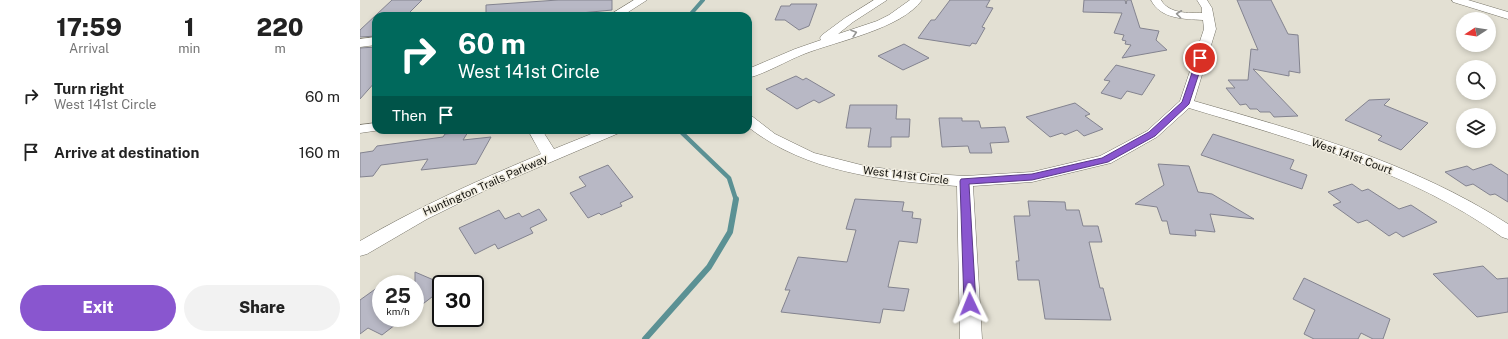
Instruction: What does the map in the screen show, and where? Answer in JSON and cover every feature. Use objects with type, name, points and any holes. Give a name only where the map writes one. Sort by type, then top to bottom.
[{"type":"street","points":[[621,12],[642,0]]},
{"type":"street","points":[[817,45],[849,20],[882,0]]},
{"type":"street","points":[[752,72],[817,45],[872,28],[891,20],[917,0]]},
{"type":"street","points":[[1156,0],[1159,7],[1173,14],[1209,17]]},
{"type":"street","name":"West 141st Circle","points":[[752,123],[770,136],[808,156],[865,171],[917,178],[965,181],[1032,177],[1105,160],[1152,134],[1186,103],[1210,28],[1207,8],[1202,0]]},
{"type":"street","points":[[1457,0],[1508,16]]},
{"type":"street","points":[[360,43],[372,42]]},
{"type":"street","name":"West 141st Court","points":[[1186,103],[1354,155],[1443,194],[1507,231]]},
{"type":"street","points":[[360,129],[372,128]]},
{"type":"street","points":[[536,134],[550,156]]},
{"type":"street","name":"Huntington Trails Parkway","points":[[360,249],[428,210],[550,156],[604,134]]},
{"type":"street","points":[[965,181],[970,339]]},
{"type":"building","points":[[392,0],[422,0],[410,12],[379,12]]},
{"type":"building","points":[[558,0],[612,0],[612,10],[591,12],[486,12],[486,5]]},
{"type":"building","points":[[950,0],[990,0],[986,7],[993,8],[982,27],[985,28],[976,44],[972,43],[970,46],[918,38],[931,20],[935,20]]},
{"type":"building","points":[[1084,0],[1125,0],[1126,4],[1127,0],[1131,0],[1140,28],[1159,31],[1156,40],[1167,50],[1122,58],[1131,45],[1125,44],[1126,41],[1122,40],[1124,35],[1114,33],[1122,13],[1083,12]]},
{"type":"building","points":[[1237,0],[1271,0],[1288,34],[1298,35],[1300,73],[1289,71],[1289,76],[1253,69],[1298,116],[1274,117],[1270,112],[1260,112],[1257,109],[1250,109],[1246,104],[1240,105],[1226,88],[1235,88],[1228,80],[1248,80],[1251,49],[1258,50]]},
{"type":"building","points":[[791,4],[817,4],[809,26],[799,30],[785,20],[775,20],[781,6],[790,6]]},
{"type":"building","points":[[372,19],[372,36],[360,37],[360,30]]},
{"type":"building","points":[[904,44],[929,58],[903,70],[878,56]]},
{"type":"building","points":[[372,47],[372,86],[360,99],[360,48]]},
{"type":"building","points":[[1116,65],[1155,75],[1142,95],[1127,91],[1121,99],[1101,93],[1110,81],[1104,80]]},
{"type":"building","points":[[796,76],[803,80],[806,78],[835,95],[819,103],[814,100],[797,109],[766,89]]},
{"type":"building","points":[[1390,99],[1384,105],[1428,123],[1401,150],[1378,140],[1382,136],[1345,120],[1369,100]]},
{"type":"building","points":[[1075,103],[1090,114],[1085,116],[1103,129],[1084,136],[1077,130],[1065,135],[1062,133],[1050,137],[1026,117]]},
{"type":"building","points":[[850,105],[897,105],[896,119],[910,119],[909,137],[891,137],[891,147],[868,147],[871,128],[846,128]]},
{"type":"building","points":[[939,118],[962,118],[962,121],[979,121],[981,128],[1005,127],[1009,142],[990,143],[992,153],[970,153],[968,146],[942,147]]},
{"type":"building","points":[[445,134],[467,134],[463,140],[491,137],[476,164],[421,170],[428,159],[381,165],[373,176],[360,177],[360,153],[373,151],[377,146],[443,137]]},
{"type":"building","points":[[1213,134],[1294,160],[1290,169],[1307,175],[1302,189],[1201,155]]},
{"type":"building","points":[[1158,164],[1189,166],[1198,192],[1212,194],[1254,219],[1210,214],[1215,232],[1195,230],[1196,236],[1170,234],[1167,221],[1162,221],[1157,207],[1135,204],[1164,185]]},
{"type":"building","points":[[1491,164],[1508,175],[1508,202],[1495,194],[1490,195],[1473,184],[1466,186],[1445,172],[1467,166],[1473,170]]},
{"type":"building","points":[[608,165],[633,197],[620,203],[622,206],[601,215],[599,213],[588,218],[570,193],[586,186],[579,177]]},
{"type":"building","points":[[1352,184],[1362,191],[1368,189],[1399,209],[1411,205],[1437,222],[1403,237],[1396,232],[1389,236],[1367,220],[1358,223],[1333,205],[1341,202],[1328,192]]},
{"type":"building","points":[[855,199],[904,202],[902,211],[913,212],[912,218],[921,219],[917,243],[899,241],[888,287],[909,289],[904,311],[883,309],[880,323],[781,312],[790,290],[785,290],[798,257],[847,262],[856,230],[846,229]]},
{"type":"building","points":[[1028,201],[1065,202],[1066,210],[1079,210],[1083,226],[1098,226],[1102,242],[1089,242],[1100,288],[1103,288],[1111,320],[1045,319],[1039,280],[1018,280],[1016,261],[1019,261],[1014,216],[1030,216]]},
{"type":"building","points":[[539,209],[547,220],[530,228],[533,233],[498,249],[495,244],[475,254],[459,228],[499,210],[505,219],[519,213],[522,217]]},
{"type":"building","points":[[1483,266],[1497,279],[1508,278],[1508,312],[1477,317],[1433,274]]},
{"type":"building","points":[[415,272],[422,275],[415,275]]},
{"type":"building","points":[[424,276],[432,279],[432,297],[424,303]]},
{"type":"building","points":[[1304,278],[1390,319],[1383,339],[1373,339],[1361,333],[1358,339],[1314,339],[1304,334],[1315,310],[1293,299]]},
{"type":"building","points":[[372,291],[372,327],[392,327],[382,335],[368,328],[360,334],[360,300]]},
{"type":"waterway","points":[[692,12],[703,0]]},
{"type":"waterway","points":[[683,134],[729,178],[736,200]]},
{"type":"waterway","points":[[645,339],[709,267],[730,232],[736,200]]},
{"type":"route","points":[[970,304],[965,181],[1032,177],[1105,160],[1152,134],[1186,103],[1200,58]]}]
